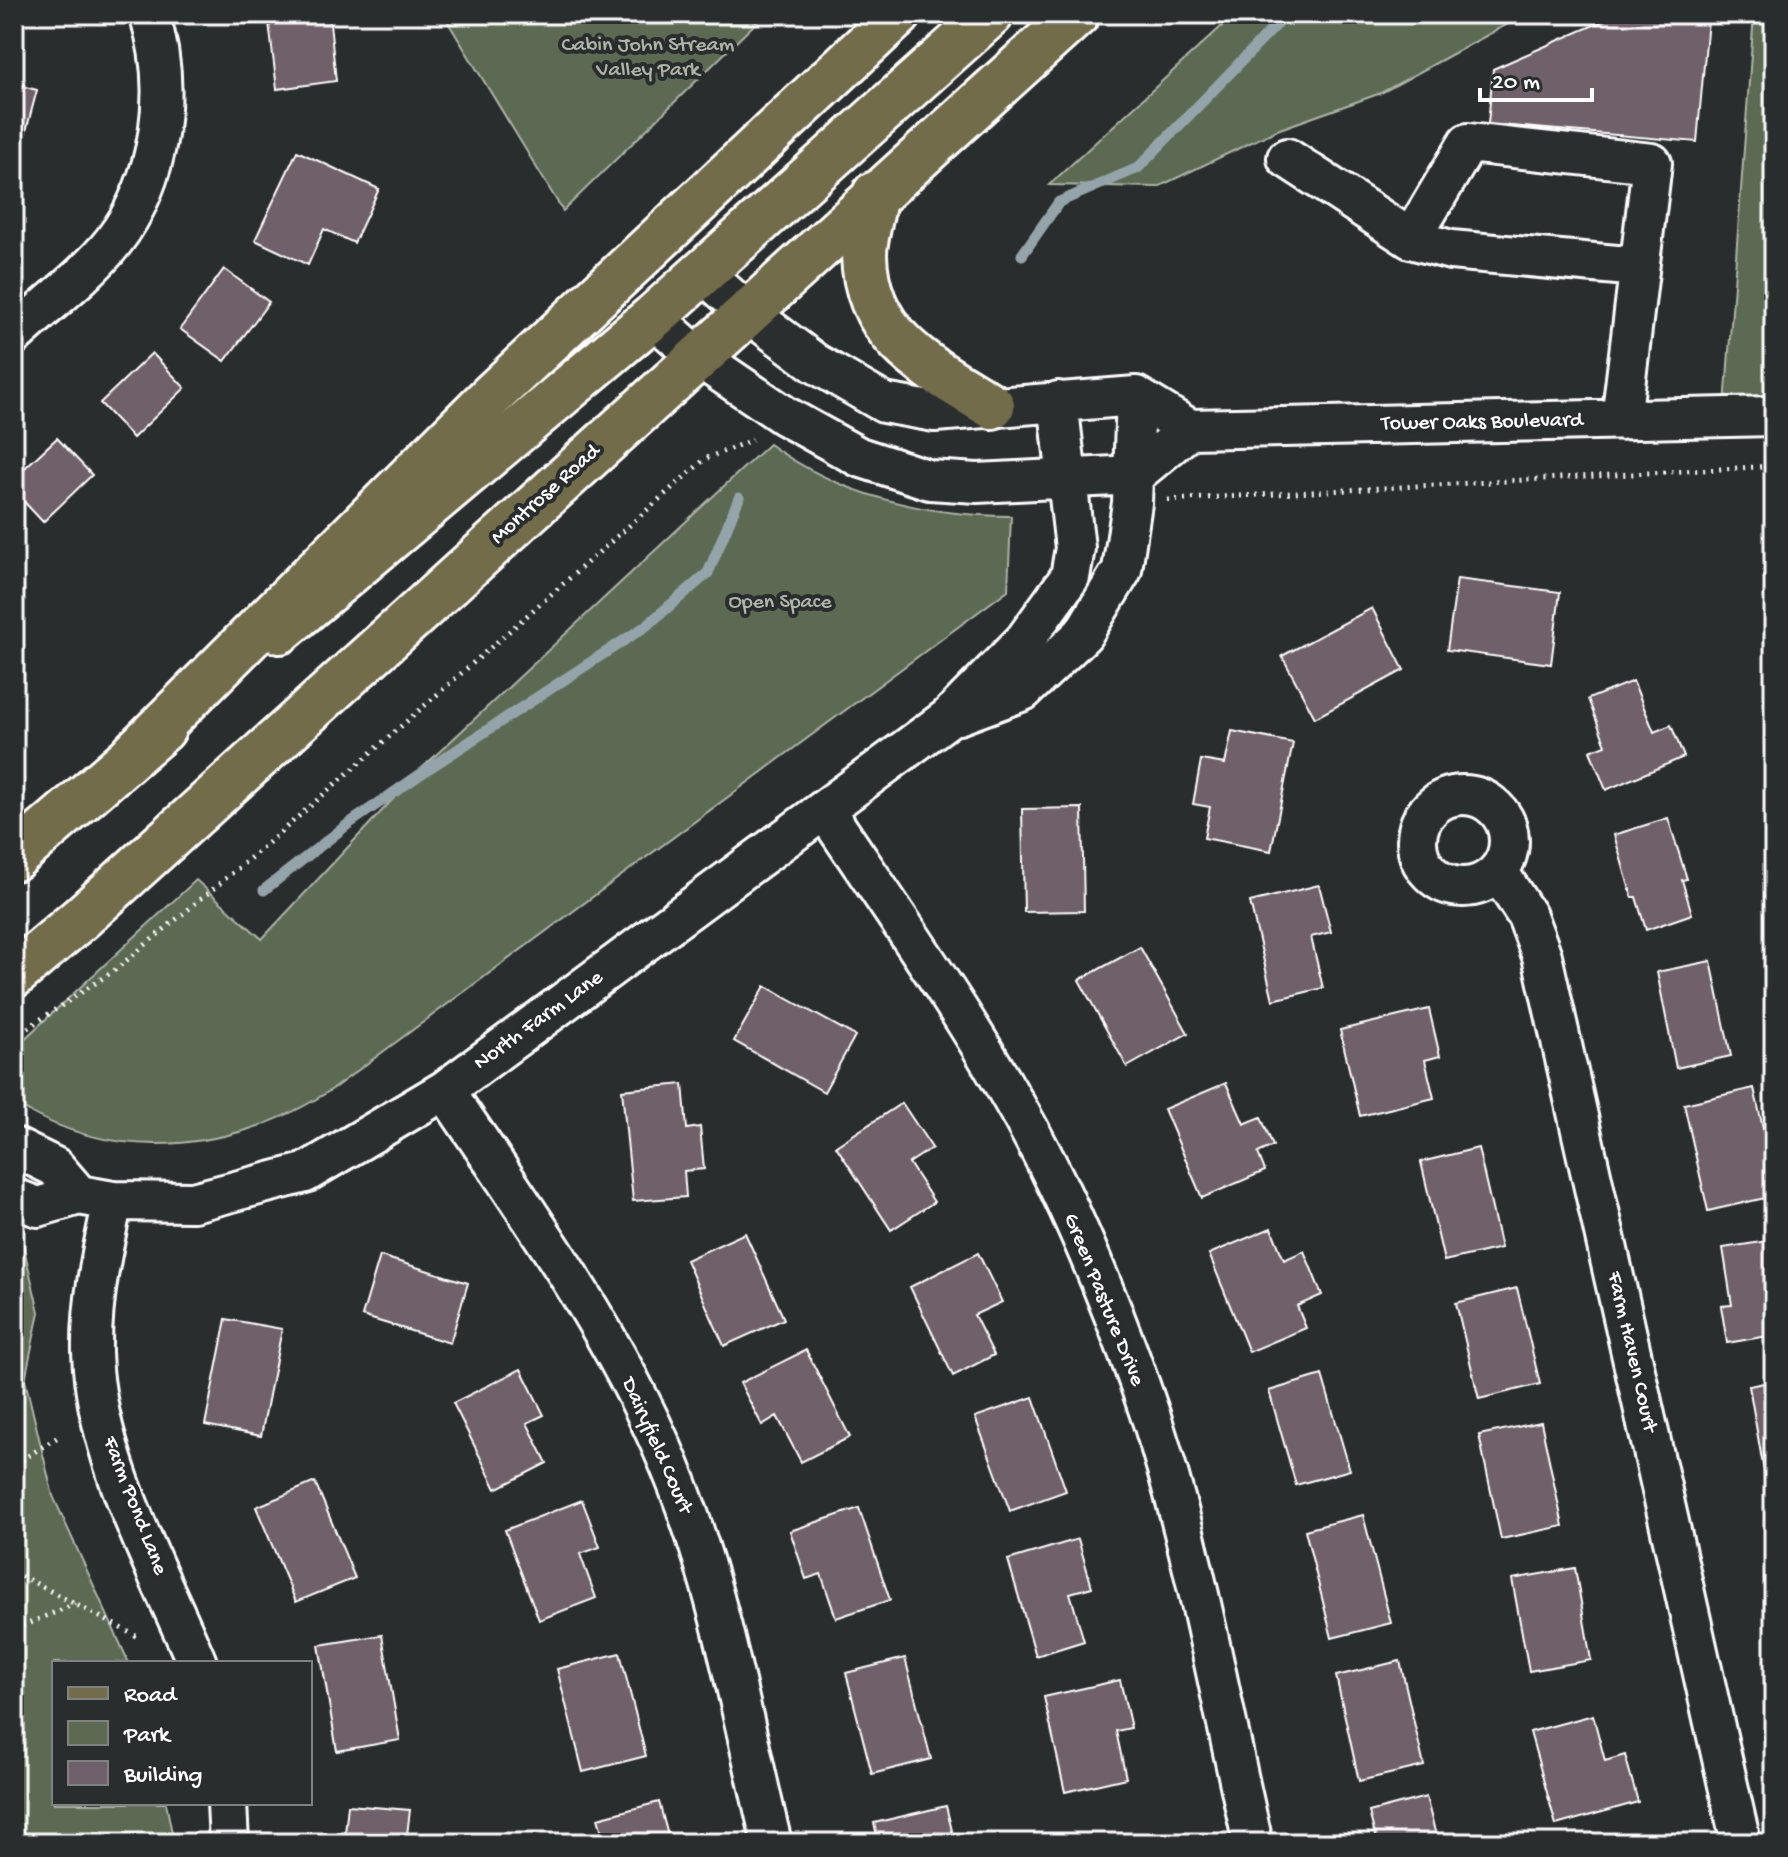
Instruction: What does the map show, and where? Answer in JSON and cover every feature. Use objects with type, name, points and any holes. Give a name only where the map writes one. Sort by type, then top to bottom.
[{"type":"main road","points":[[133,754],[492,395],[899,14]]},
{"type":"main road","points":[[14,858],[133,754],[653,317],[991,14]]},
{"type":"main road","name":"Montrose Road","points":[[14,975],[81,918],[875,194],[1077,14]]},
{"type":"main road","points":[[875,194],[864,253],[868,288],[878,317],[912,356],[992,406]]},
{"type":"street","points":[[14,335],[112,243],[145,180],[157,144],[161,105],[161,61],[149,14]]},
{"type":"street","points":[[1411,239],[1468,143],[1652,163],[1621,420]]},
{"type":"street","points":[[1287,158],[1411,239],[1451,250],[1639,267]]},
{"type":"street","points":[[653,317],[698,357],[785,416],[859,457],[930,480],[977,483],[1066,478],[1133,489],[1190,429],[1136,396],[935,412],[884,403],[848,385],[747,312],[703,273]]},
{"type":"street","name":"North Farm Lane","points":[[948,718],[1023,691],[1083,634],[1122,570],[1133,489],[1136,396]]},
{"type":"street","name":"North Farm Lane","points":[[14,1198],[38,1207],[96,1198],[193,1202],[305,1173],[445,1090],[948,718],[1024,641],[1070,577],[1075,548],[1058,401]]},
{"type":"street","name":"Tower Oaks Boulevard","points":[[1190,429],[1774,416]]},
{"type":"street","name":"Green Pasture Drive","points":[[825,810],[967,1025],[1042,1153],[1100,1287],[1152,1420],[1188,1557],[1253,1843]]},
{"type":"street","name":"Farm Haven Court","points":[[1498,871],[1527,916],[1542,956],[1741,1843]]},
{"type":"street","name":"Dairyfield Court","points":[[445,1090],[588,1304],[676,1483],[713,1600],[772,1843]]},
{"type":"street","points":[[14,1147],[55,1167],[96,1198]]},
{"type":"street","name":"Farm Pond Lane","points":[[96,1198],[92,1353],[97,1401],[118,1475],[196,1661]]},
{"type":"street","points":[[227,1805],[229,1843]]},
{"type":"path","points":[[14,1037],[115,970],[266,845],[705,459],[753,439],[768,441]]},
{"type":"path","points":[[1133,489],[1774,466]]},
{"type":"path","points":[[14,1466],[58,1437]]},
{"type":"path","points":[[14,1448],[23,1459]]},
{"type":"path","points":[[14,1492],[23,1459]]},
{"type":"path","points":[[14,1572],[136,1636]]},
{"type":"path","points":[[15,1629],[75,1604]]},
{"type":"green space","name":"Cabin John Stream Valley Park","points":[[443,14],[765,14],[563,211]]},
{"type":"green space","points":[[1235,14],[1526,14],[1381,93],[1277,130],[1158,187],[1049,185]]},
{"type":"green space","points":[[1754,14],[1774,14],[1774,416],[1724,419]]},
{"type":"green space","name":"Open Space","points":[[769,444],[824,477],[884,499],[947,512],[1011,516],[1008,590],[334,1088],[298,1109],[261,1125],[222,1136],[182,1143],[142,1143],[102,1138],[62,1127],[24,1109],[20,1043],[196,880],[262,939],[422,768]]},
{"type":"green space","points":[[14,1236],[22,1240],[39,1312],[25,1380],[53,1496],[128,1661],[52,1661],[52,1805],[166,1805],[174,1843],[14,1843]]},
{"type":"building","points":[[268,14],[329,14],[336,81],[277,89]]},
{"type":"building","points":[[1619,14],[1708,20],[1697,142],[1488,124],[1493,69]]},
{"type":"building","points":[[14,84],[37,90],[14,176]]},
{"type":"building","points":[[297,151],[379,189],[354,243],[324,229],[308,265],[255,240]]},
{"type":"building","points":[[224,269],[269,302],[225,361],[180,329]]},
{"type":"building","points":[[152,353],[185,388],[133,438],[100,403]]},
{"type":"building","points":[[57,438],[92,475],[43,522],[14,491],[14,478]]},
{"type":"building","points":[[1457,579],[1560,592],[1551,664],[1447,650]]},
{"type":"building","points":[[1372,608],[1404,670],[1315,718],[1282,656]]},
{"type":"building","points":[[1633,681],[1654,732],[1671,725],[1684,757],[1606,790],[1590,751],[1606,745],[1588,699]]},
{"type":"building","points":[[1232,731],[1293,743],[1271,851],[1204,838],[1210,807],[1193,804],[1201,760],[1225,764]]},
{"type":"building","points":[[1082,808],[1084,911],[1024,912],[1022,809]]},
{"type":"building","points":[[1668,818],[1687,879],[1682,880],[1692,914],[1646,930],[1636,897],[1632,897],[1614,835]]},
{"type":"building","points":[[1319,885],[1331,932],[1311,937],[1323,988],[1273,1000],[1250,902]]},
{"type":"building","points":[[1140,947],[1188,1033],[1127,1067],[1079,980]]},
{"type":"building","points":[[1711,961],[1731,1056],[1676,1068],[1657,972]]},
{"type":"building","points":[[765,986],[855,1036],[824,1092],[734,1041]]},
{"type":"building","points":[[1429,1009],[1440,1056],[1425,1060],[1434,1098],[1360,1116],[1340,1030]]},
{"type":"building","points":[[1226,1083],[1244,1124],[1261,1117],[1273,1146],[1258,1153],[1265,1171],[1202,1198],[1164,1109]]},
{"type":"building","points":[[683,1084],[687,1129],[700,1127],[704,1169],[684,1171],[686,1197],[633,1201],[622,1090]]},
{"type":"building","points":[[1754,1088],[1774,1178],[1774,1196],[1708,1211],[1684,1104]]},
{"type":"building","points":[[902,1103],[932,1148],[909,1163],[934,1202],[891,1230],[836,1146]]},
{"type":"building","points":[[1478,1148],[1501,1248],[1444,1261],[1421,1162]]},
{"type":"building","points":[[1271,1228],[1284,1260],[1304,1251],[1322,1295],[1297,1306],[1306,1328],[1249,1352],[1209,1254]]},
{"type":"building","points":[[745,1233],[784,1319],[724,1346],[686,1260]]},
{"type":"building","points":[[1774,1240],[1774,1335],[1727,1343],[1721,1306],[1732,1305],[1723,1248]]},
{"type":"building","points":[[978,1253],[1002,1302],[974,1315],[994,1355],[953,1376],[910,1287]]},
{"type":"building","points":[[380,1256],[468,1283],[450,1343],[362,1316]]},
{"type":"building","points":[[1517,1288],[1540,1384],[1479,1399],[1456,1303]]},
{"type":"building","points":[[226,1319],[282,1329],[261,1436],[205,1425]]},
{"type":"building","points":[[806,1350],[850,1437],[801,1462],[777,1416],[762,1425],[740,1383]]},
{"type":"building","points":[[521,1369],[544,1415],[527,1423],[547,1463],[496,1489],[453,1403]]},
{"type":"building","points":[[1322,1375],[1350,1470],[1296,1485],[1269,1391]]},
{"type":"building","points":[[1774,1381],[1774,1487],[1767,1488],[1749,1386]]},
{"type":"building","points":[[1033,1397],[1066,1491],[1010,1511],[975,1417]]},
{"type":"building","points":[[1541,1422],[1563,1526],[1501,1539],[1479,1435]]},
{"type":"building","points":[[315,1482],[355,1578],[296,1602],[256,1507]]},
{"type":"building","points":[[582,1500],[600,1547],[580,1554],[596,1598],[539,1620],[505,1530]]},
{"type":"building","points":[[859,1508],[890,1600],[836,1618],[821,1574],[806,1579],[790,1531]]},
{"type":"building","points":[[1363,1515],[1391,1623],[1332,1638],[1305,1530]]},
{"type":"building","points":[[1078,1539],[1092,1587],[1070,1593],[1084,1641],[1036,1656],[1008,1560]]},
{"type":"building","points":[[1575,1568],[1591,1660],[1529,1671],[1512,1579]]},
{"type":"building","points":[[382,1635],[400,1740],[337,1751],[319,1645]]},
{"type":"building","points":[[620,1653],[646,1756],[583,1772],[557,1669]]},
{"type":"building","points":[[905,1658],[931,1759],[872,1774],[846,1673]]},
{"type":"building","points":[[1400,1661],[1424,1766],[1359,1781],[1336,1676]]},
{"type":"building","points":[[1120,1680],[1131,1728],[1116,1731],[1126,1778],[1065,1792],[1044,1697]]},
{"type":"building","points":[[1593,1715],[1605,1761],[1625,1755],[1638,1802],[1556,1825],[1530,1732]]},
{"type":"building","points":[[1426,1797],[1438,1843],[1377,1843],[1369,1812]]},
{"type":"building","points":[[659,1802],[670,1843],[605,1843],[598,1818]]},
{"type":"building","points":[[348,1805],[410,1810],[406,1843],[344,1843]]},
{"type":"building","points":[[946,1806],[955,1843],[879,1843],[874,1823]]},
{"type":"waterway","points":[[1022,255],[1059,202],[1138,168],[1287,14]]},
{"type":"waterway","points":[[264,890],[347,825],[428,769],[646,626],[708,573],[739,498]]}]
